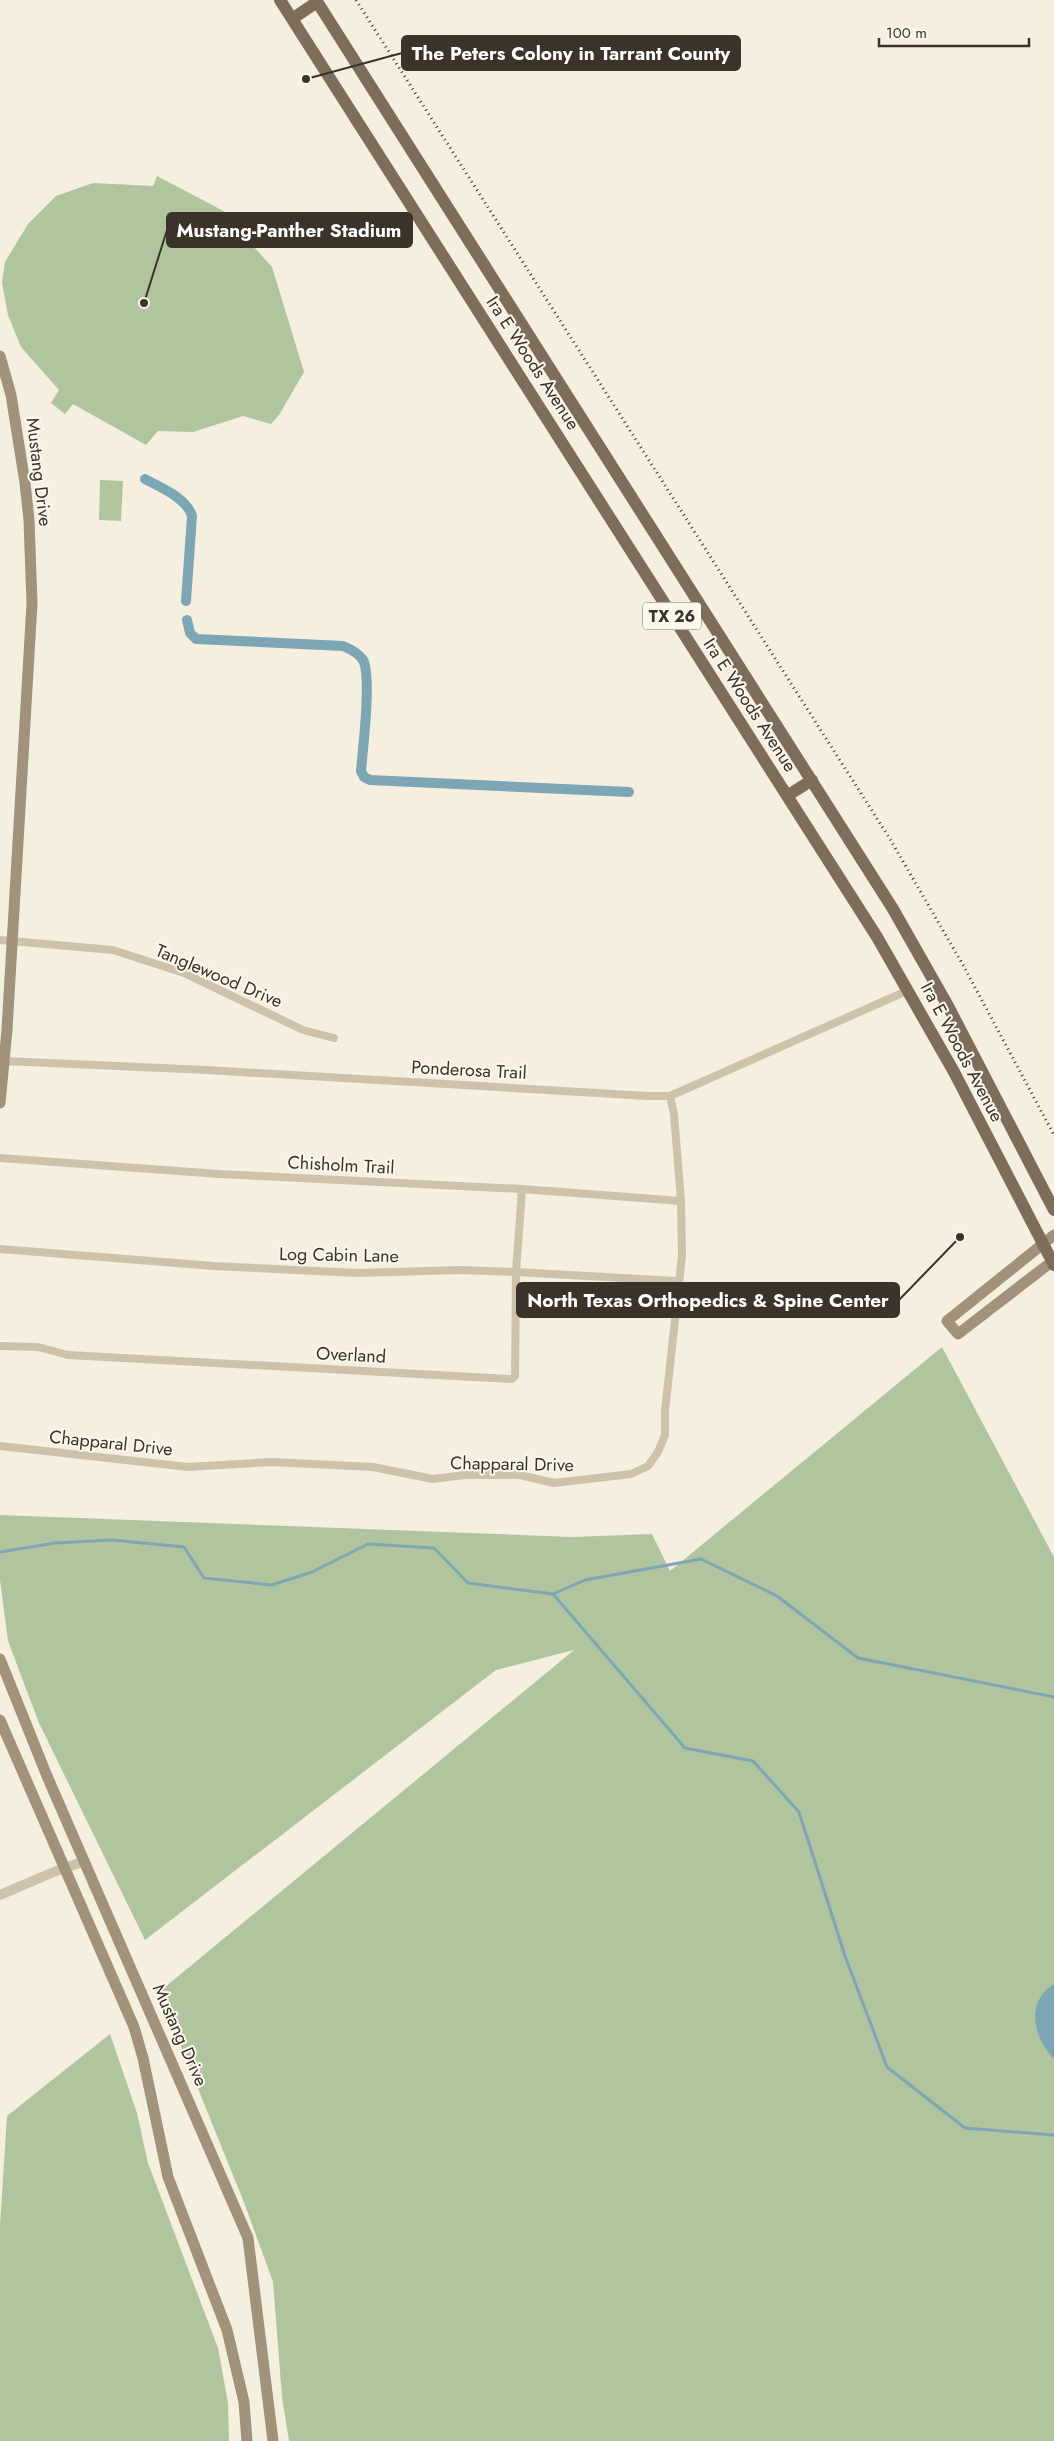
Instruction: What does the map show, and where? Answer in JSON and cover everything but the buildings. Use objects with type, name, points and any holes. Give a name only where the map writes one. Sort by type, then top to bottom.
[{"type":"main road","name":"Ira E Woods Avenue","points":[[280,0],[909,990],[1053,1262]]},
{"type":"main road","name":"Ira E Woods Avenue","points":[[317,1],[898,917],[948,1006],[1054,1210]]},
{"type":"main road","points":[[292,19],[317,1]]},
{"type":"main road","name":"Mustang Drive","points":[[0,356],[11,395],[22,458],[30,520],[32,578],[13,940],[5,1061],[0,1103]]},
{"type":"main road","points":[[787,796],[812,780]]},
{"type":"main road","points":[[1053,1262],[958,1334],[947,1321],[1054,1236]]},
{"type":"main road","name":"Mustang Drive","points":[[1,1662],[248,2238],[273,2441]]},
{"type":"main road","points":[[0,1720],[134,2027],[143,2058],[168,2177],[227,2330],[244,2402],[247,2441]]},
{"type":"street","name":"Tanglewood Drive","points":[[0,940],[113,950],[184,973],[303,1030],[334,1038]]},
{"type":"street","name":"Ponderosa Trail","points":[[5,1061],[217,1070],[670,1096],[909,990]]},
{"type":"street","name":"Chapparal Drive","points":[[0,1446],[188,1467],[272,1462],[373,1467],[432,1479],[466,1475],[520,1475],[554,1483],[631,1474],[648,1466],[658,1452],[665,1435],[664,1411],[677,1281],[682,1256],[681,1201],[674,1114],[670,1096]]},
{"type":"street","name":"Chisholm Trail","points":[[0,1158],[219,1174],[522,1189],[681,1201]]},
{"type":"street","name":"Overland","points":[[0,1346],[38,1347],[68,1355],[512,1378],[514,1376],[516,1272],[522,1189]]},
{"type":"street","name":"Log Cabin Lane","points":[[0,1249],[214,1266],[338,1272],[516,1272],[677,1281]]},
{"type":"street","points":[[0,1895],[65,1867],[85,1861]]},
{"type":"green space","points":[[157,176],[252,226],[245,237],[272,267],[304,372],[279,415],[271,424],[243,416],[193,432],[158,431],[146,445],[73,404],[65,414],[51,403],[59,390],[21,347],[8,315],[2,283],[5,262],[28,224],[56,196],[93,183],[153,186]]},
{"type":"green space","points":[[100,480],[123,481],[121,521],[99,520]]},
{"type":"green space","points":[[942,1347],[1054,1557],[1054,2441],[289,2441],[282,2397],[273,2282],[245,2205],[159,1992],[574,1650],[496,1670],[145,1940],[39,1723],[8,1641],[0,1580],[0,1515],[572,1537],[652,1534],[670,1571]]},
{"type":"green space","points":[[110,2034],[137,2113],[148,2163],[218,2348],[228,2403],[229,2441],[0,2441],[0,2225],[7,2116]]},
{"type":"water","points":[[1054,1984],[1054,2059],[1041,2041],[1035,2020],[1039,2000],[1045,1991]]},
{"type":"waterway","points":[[145,479],[179,498],[189,509],[192,516],[186,601]]},
{"type":"waterway","points":[[187,620],[190,633],[196,639],[343,646],[358,654],[364,662],[367,684],[361,771],[364,777],[370,780],[629,792]]},
{"type":"waterway","points":[[0,1552],[55,1543],[112,1540],[184,1547],[204,1578],[272,1585],[312,1572],[368,1544],[434,1548],[468,1583],[553,1594],[685,1748],[753,1761],[799,1812],[845,1956],[887,2067],[965,2128],[1054,2135]]},
{"type":"waterway","points":[[553,1594],[585,1580],[701,1559],[777,1596],[858,1658],[1054,1697]]},
{"type":"railway","points":[[356,0],[890,839],[963,965],[1054,1135]]},
{"type":"place","name":"The Peters Colony in Tarrant County","points":[[306,79]]},
{"type":"place","name":"Mustang-Panther Stadium","points":[[144,303]]},
{"type":"place","name":"North Texas Orthopedics & Spine Center","points":[[960,1237]]}]
